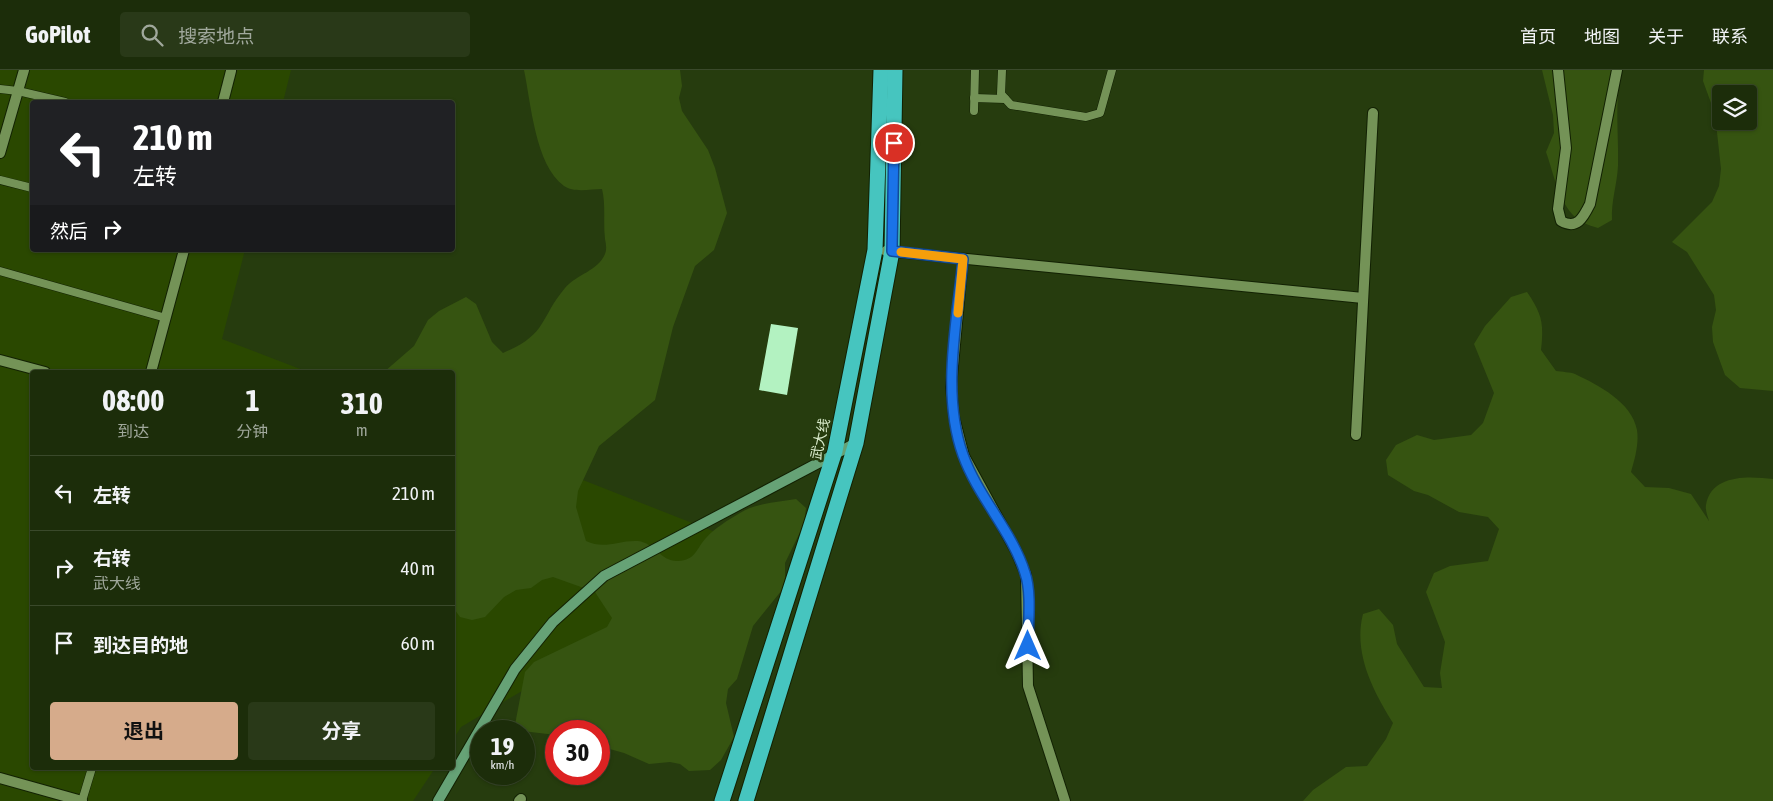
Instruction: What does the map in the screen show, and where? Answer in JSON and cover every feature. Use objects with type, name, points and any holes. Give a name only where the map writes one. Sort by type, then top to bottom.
[{"type":"highway","name":"武大线","points":[[722,801],[835,451],[875,250],[881,70]]},
{"type":"highway","points":[[748,799],[856,442],[892,251],[895,70]]},
{"type":"street","points":[[0,153],[24,70]]},
{"type":"street","points":[[1558,70],[1566,148],[1558,209],[1561,221],[1568,225],[1582,221],[1590,204],[1617,70]]},
{"type":"street","points":[[224,100],[231,72]]},
{"type":"street","points":[[1356,436],[1373,113]]},
{"type":"street","points":[[875,250],[1363,298]]},
{"type":"street","points":[[152,370],[183,252]]},
{"type":"street","points":[[963,259],[951,386],[954,417],[964,456],[1016,551],[1026,575],[1028,686],[1065,801]]},
{"type":"street","points":[[0,360],[38,370]]},
{"type":"street","points":[[438,801],[515,669],[553,622],[604,576],[835,451],[856,442]]},
{"type":"street","points":[[0,778],[82,801]]},
{"type":"lane","points":[[974,111],[975,70]]},
{"type":"lane","points":[[1002,70],[1001,94],[1011,105],[1086,117],[1100,113],[1112,70]]},
{"type":"lane","points":[[0,89],[56,100]]},
{"type":"lane","points":[[974,98],[1005,99]]},
{"type":"lane","points":[[0,180],[30,188]]},
{"type":"lane","points":[[0,271],[166,318]]},
{"type":"lane","points":[[82,801],[91,770]]},
{"type":"shaded area","points":[[0,70],[291,70],[284,100],[30,100],[30,252],[244,252],[222,339],[303,370],[30,370],[30,770],[434,770],[413,801],[0,801]]},
{"type":"shaded area","points":[[524,70],[680,70],[682,86],[679,98],[682,111],[708,150],[715,168],[727,213],[714,250],[695,266],[673,327],[655,400],[599,446],[578,491],[576,507],[586,541],[599,545],[631,541],[644,542],[672,561],[689,559],[713,531],[726,521],[753,507],[796,499],[806,508],[804,524],[785,563],[785,578],[782,590],[753,626],[737,679],[728,689],[726,703],[734,737],[721,760],[710,770],[689,771],[680,764],[670,762],[649,764],[610,749],[610,720],[545,720],[545,734],[535,732],[535,720],[516,720],[525,672],[534,662],[607,627],[612,618],[595,592],[553,577],[542,580],[531,588],[516,590],[504,597],[485,617],[472,620],[460,617],[455,610],[455,370],[386,370],[414,346],[428,320],[439,311],[466,297],[476,304],[492,342],[503,353],[518,346],[536,332],[565,288],[602,260],[606,246],[602,189],[583,190],[564,186],[546,164],[536,132]]},
{"type":"shaded area","points":[[1542,70],[1622,70],[1617,106],[1618,166],[1612,206],[1612,220],[1598,228],[1583,223],[1572,214],[1558,189],[1546,152],[1554,133],[1553,115]]},
{"type":"shaded area","points":[[1704,70],[1773,70],[1773,391],[1740,388],[1725,375],[1713,342],[1712,327],[1716,310],[1714,295],[1687,252],[1672,242],[1712,202],[1719,186],[1721,169],[1717,130],[1757,130],[1757,85],[1712,85],[1712,106],[1703,81]]},
{"type":"shaded area","points":[[1527,292],[1541,319],[1541,350],[1556,371],[1575,374],[1594,383],[1621,403],[1634,420],[1637,440],[1631,472],[1645,487],[1669,488],[1691,494],[1709,521],[1706,505],[1709,495],[1715,487],[1732,479],[1753,477],[1773,479],[1773,801],[1303,801],[1313,790],[1346,767],[1367,766],[1386,739],[1393,723],[1372,685],[1363,657],[1361,629],[1363,614],[1379,609],[1393,625],[1397,644],[1424,687],[1442,688],[1440,673],[1445,642],[1426,592],[1434,573],[1450,566],[1488,561],[1499,529],[1488,517],[1459,512],[1428,495],[1414,491],[1388,475],[1386,460],[1396,445],[1417,435],[1434,440],[1471,435],[1483,423],[1494,393],[1474,344],[1485,326],[1511,297]]},
{"type":"shaded area","points":[[455,430],[761,550],[470,720],[461,727],[455,737]]},
{"type":"building","points":[[771,324],[798,328],[787,395],[759,390]]},
{"type":"slow traffic","points":[[901,252],[963,259],[958,313]]},
{"type":"route","points":[[894,143],[892,251],[963,259],[951,386],[954,417],[964,456],[988,503],[1016,551],[1026,575],[1028,646]]}]
